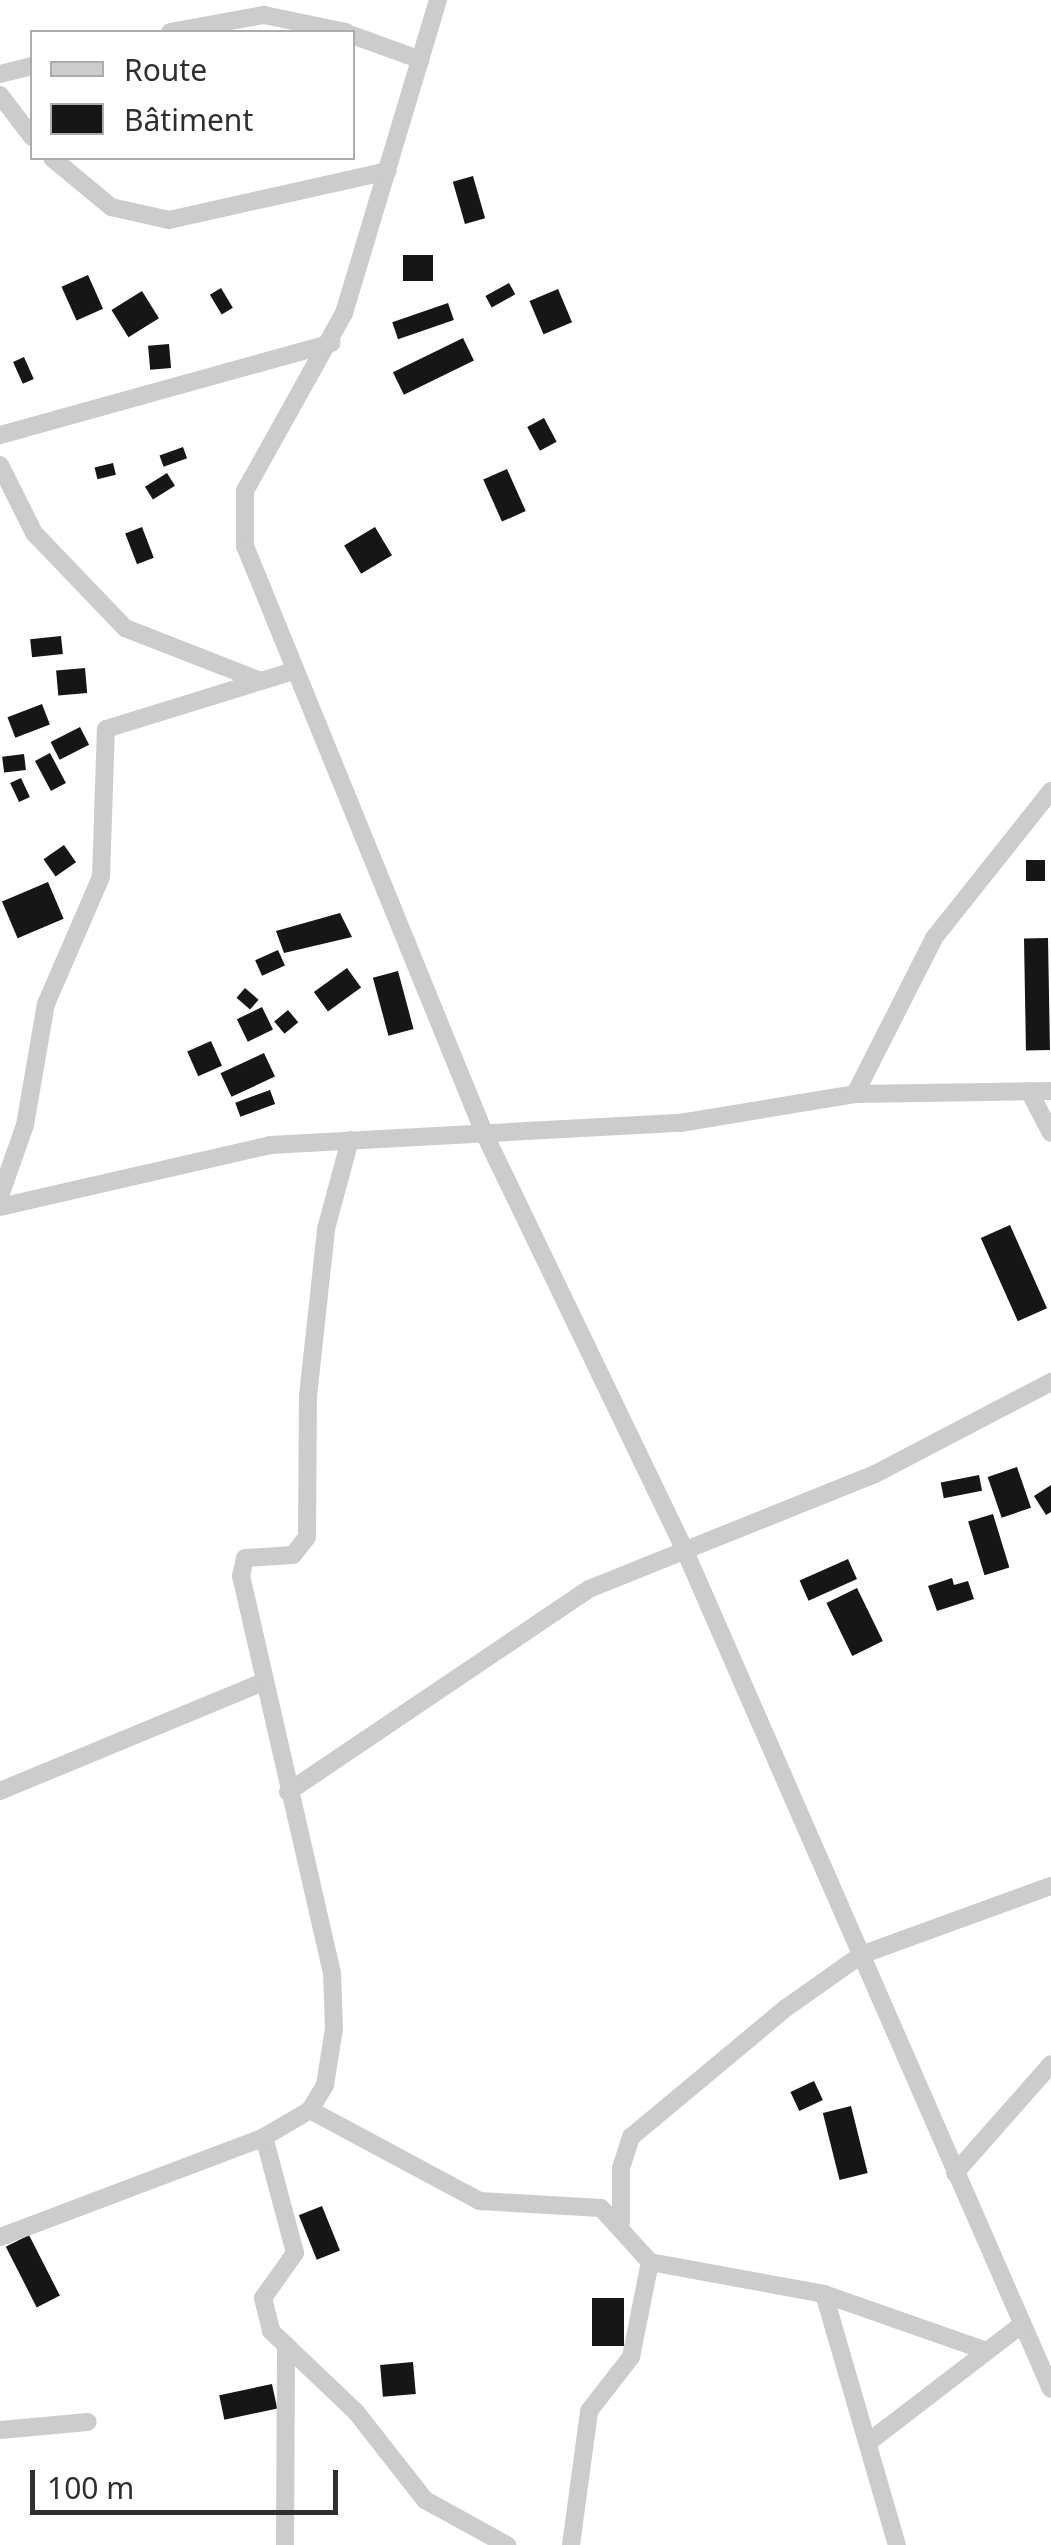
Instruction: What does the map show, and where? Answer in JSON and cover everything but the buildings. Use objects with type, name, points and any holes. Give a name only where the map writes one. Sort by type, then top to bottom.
[{"type":"street","points":[[438,1],[388,172],[331,343],[241,505],[244,546],[485,1135],[685,1551],[1051,2389]]},
{"type":"street","points":[[181,30],[264,15],[331,30]]},
{"type":"street","points":[[355,36],[421,60]]},
{"type":"street","points":[[0,74],[30,66]]},
{"type":"street","points":[[0,95],[30,133]]},
{"type":"street","points":[[54,160],[111,207],[169,220],[388,172]]},
{"type":"street","points":[[0,435],[331,343]]},
{"type":"street","points":[[0,465],[34,533],[125,628],[262,681]]},
{"type":"street","points":[[0,1196],[28,1110],[46,1004],[101,876],[106,729],[292,671]]},
{"type":"street","points":[[856,1094],[934,938],[1051,791]]},
{"type":"street","points":[[0,1208],[270,1145],[680,1123],[856,1094],[1051,1090]]},
{"type":"street","points":[[1029,1091],[1051,1132]]},
{"type":"street","points":[[0,2237],[264,2137],[310,2110],[332,2060],[332,1973],[263,1682],[242,1564],[293,1554],[307,1537],[314,1341],[326,1230],[350,1140]]},
{"type":"street","points":[[288,1792],[546,1614],[685,1551],[875,1474],[1051,1382]]},
{"type":"street","points":[[0,1791],[263,1682]]},
{"type":"street","points":[[621,2222],[621,2168],[631,2137],[861,1956],[1051,1886]]},
{"type":"street","points":[[955,2173],[1051,2064]]},
{"type":"street","points":[[310,2110],[480,2201],[586,2204],[621,2222],[650,2262],[824,2294],[984,2350]]},
{"type":"street","points":[[264,2137],[295,2253],[267,2289],[262,2310],[286,2346],[356,2412],[426,2500],[507,2545]]},
{"type":"street","points":[[571,2545],[589,2411],[631,2357],[650,2262]]},
{"type":"street","points":[[824,2294],[897,2545]]},
{"type":"street","points":[[870,2442],[1021,2325]]},
{"type":"street","points":[[285,2545],[286,2346]]},
{"type":"street","points":[[0,2430],[88,2422]]}]
